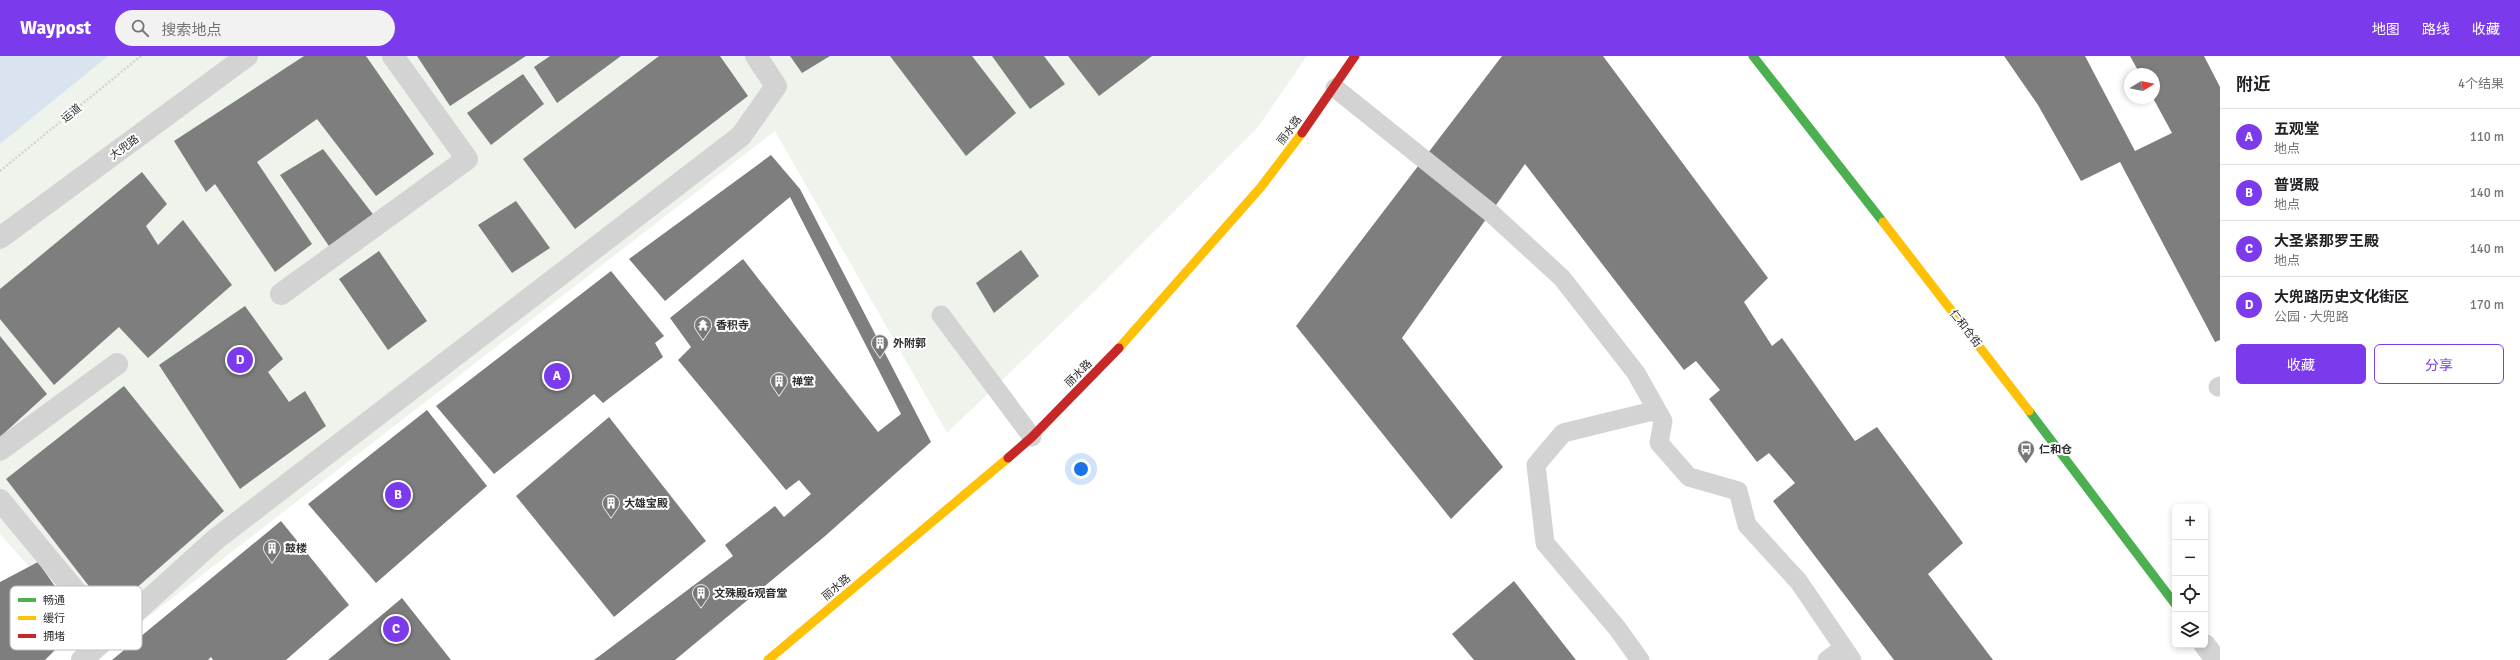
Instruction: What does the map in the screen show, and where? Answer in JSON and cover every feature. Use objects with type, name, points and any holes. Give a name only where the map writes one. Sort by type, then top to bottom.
[{"type":"street","name":"大兜路","points":[[0,238],[247,56]]},
{"type":"street","points":[[281,294],[467,159],[394,56]]},
{"type":"street","points":[[142,604],[216,539],[741,136],[776,86],[756,56]]},
{"type":"street","name":"丽水路","points":[[768,660],[1032,437],[1129,338],[1261,187],[1334,88],[1355,56]]},
{"type":"street","name":"仁和仓街","points":[[1753,56],[1992,362],[2172,600]]},
{"type":"street","points":[[0,450],[117,364]]},
{"type":"street","points":[[0,500],[72,586]]},
{"type":"street","points":[[2208,648],[2216,660]]},
{"type":"street","points":[[82,660],[92,650]]},
{"type":"lane","points":[[1334,88],[1491,213],[1562,278],[1636,373],[1663,421],[1660,443],[1689,477],[1738,491],[1747,525],[1799,582],[1847,654],[1827,660]]},
{"type":"lane","points":[[941,315],[1032,437]]},
{"type":"lane","points":[[1640,660],[1617,628],[1545,543],[1536,465],[1563,433],[1657,410]]},
{"type":"path","name":"运道","points":[[0,171],[141,56]]},
{"type":"shaded area","points":[[0,56],[108,56],[0,144]]},
{"type":"shaded area","points":[[75,56],[1307,56],[1258,127],[1099,287],[947,433],[775,131],[142,622],[142,586],[46,586],[0,534],[0,120]]},
{"type":"building","points":[[304,56],[366,56],[434,154],[376,196],[317,119],[257,162],[312,244],[275,272],[215,184],[206,192],[174,141]]},
{"type":"building","points":[[417,56],[526,56],[450,106]]},
{"type":"building","points":[[550,56],[621,56],[557,103],[534,67]]},
{"type":"building","points":[[659,56],[720,56],[748,96],[575,229],[523,159]]},
{"type":"building","points":[[790,56],[830,56],[802,73]]},
{"type":"building","points":[[890,56],[972,56],[1016,113],[966,156]]},
{"type":"building","points":[[992,56],[1044,56],[1065,84],[1030,109]]},
{"type":"building","points":[[1068,56],[1152,56],[1099,96]]},
{"type":"building","points":[[1502,56],[1603,56],[1768,278],[1744,302],[1772,346],[1782,338],[1855,441],[1877,427],[1963,543],[1928,574],[1993,660],[1894,660],[1773,501],[1795,483],[1769,453],[1757,462],[1709,399],[1720,390],[1696,361],[1684,370],[1525,164],[1402,338],[1503,467],[1451,519],[1296,326]]},
{"type":"building","points":[[2004,56],[2085,56],[2135,151],[2172,133],[2156,104],[2160,104],[2160,68],[2137,68],[2130,56],[2204,56],[2220,87],[2220,340],[2215,342],[2120,162],[2081,181],[2038,105]]},
{"type":"building","points":[[523,74],[544,104],[491,145],[467,113]]},
{"type":"building","points":[[323,149],[375,217],[331,249],[280,175]]},
{"type":"building","points":[[771,155],[800,189],[931,442],[824,537],[675,660],[594,660],[733,556],[725,545],[775,506],[784,517],[811,494],[799,480],[786,490],[678,360],[691,347],[670,318],[743,259],[878,432],[901,414],[790,197],[665,301],[629,259]]},
{"type":"building","points":[[142,172],[167,204],[146,226],[158,245],[183,220],[232,285],[148,358],[119,327],[54,385],[0,319],[0,289]]},
{"type":"building","points":[[516,201],[550,248],[512,273],[478,225]]},
{"type":"building","points":[[1021,250],[1039,276],[994,313],[976,283]]},
{"type":"building","points":[[379,251],[427,321],[388,350],[339,279]]},
{"type":"building","points":[[611,271],[664,336],[655,343],[663,357],[603,403],[594,394],[494,474],[436,406]]},
{"type":"building","points":[[245,306],[283,359],[268,372],[289,402],[305,391],[326,426],[240,489],[159,365]]},
{"type":"building","points":[[0,336],[47,394],[0,437]]},
{"type":"building","points":[[124,386],[224,511],[139,586],[89,586],[6,479]]},
{"type":"building","points":[[427,410],[487,486],[376,583],[308,504]]},
{"type":"building","name":"大雄宝殿","points":[[609,417],[706,541],[614,617],[516,496]]},
{"type":"building","name":"鼓楼","points":[[281,521],[349,605],[286,660],[213,660],[211,657],[208,660],[112,660],[124,650],[142,650],[142,635]]},
{"type":"building","points":[[38,562],[55,586],[10,586],[10,650],[55,650],[45,660],[0,660],[0,582]]},
{"type":"building","points":[[1514,581],[1576,660],[1474,660],[1452,634]]},
{"type":"building","points":[[402,598],[451,660],[328,660]]},
{"type":"traffic: fast","points":[[1753,56],[1883,222]]},
{"type":"traffic: fast","points":[[2029,411],[2172,600]]},
{"type":"traffic: slow","points":[[1119,348],[1261,187],[1302,133]]},
{"type":"traffic: slow","points":[[1883,222],[2029,411]]},
{"type":"traffic: slow","points":[[768,660],[1008,458]]},
{"type":"traffic: jam","points":[[1302,133],[1355,56]]},
{"type":"traffic: jam","points":[[1008,458],[1032,437],[1119,348]]},
{"type":"place","name":"香积寺","points":[[703,340]]},
{"type":"place","name":"外附郭","points":[[880,358]]},
{"type":"place","name":"大兜路历史文化街区","points":[[240,360]]},
{"type":"place","name":"五观堂","points":[[557,376]]},
{"type":"place","name":"禅堂","points":[[779,396]]},
{"type":"place","name":"仁和仓","points":[[2026,464]]},
{"type":"place","name":"普贤殿","points":[[398,495]]},
{"type":"place","name":"大雄宝殿","points":[[611,518]]},
{"type":"place","name":"鼓楼","points":[[272,563]]},
{"type":"place","name":"文殊殿&观音堂","points":[[701,608]]},
{"type":"place","name":"大圣紧那罗王殿","points":[[396,629]]}]
